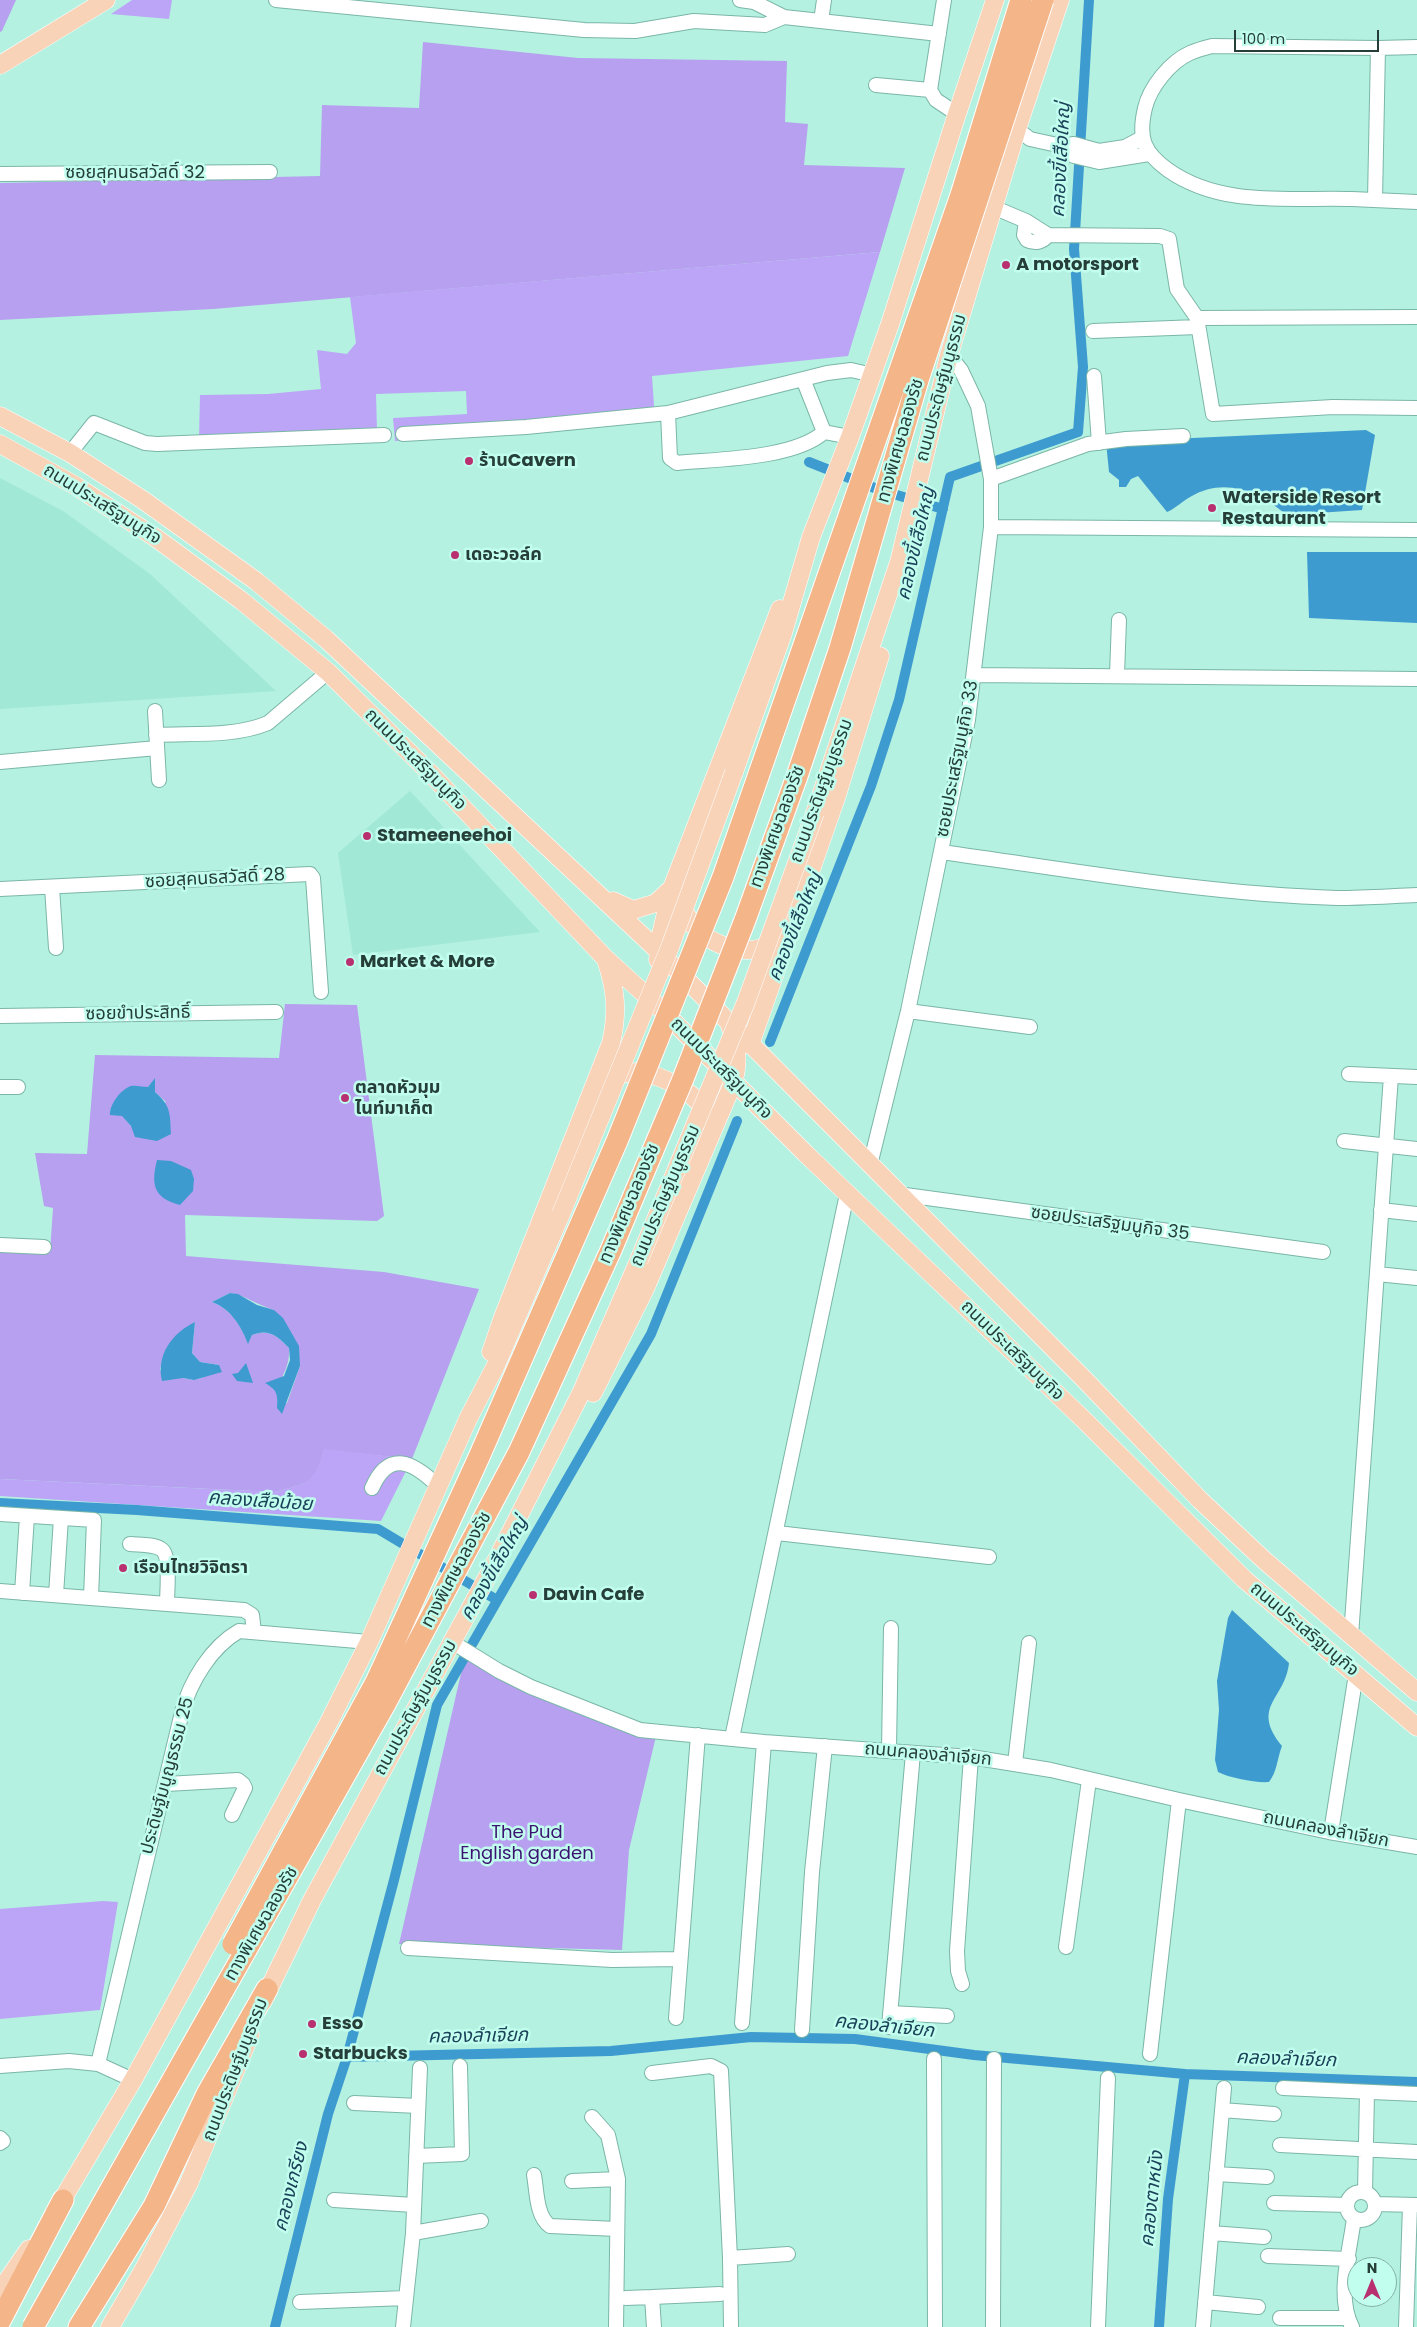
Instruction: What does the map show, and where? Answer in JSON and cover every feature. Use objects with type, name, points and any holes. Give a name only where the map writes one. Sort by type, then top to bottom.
[{"type":"highway","name":"ทางพิเศษฉลองรัช","points":[[21,2327],[280,1861],[376,1682],[429,1569],[574,1244],[723,877],[961,195],[1021,0]]},
{"type":"highway","name":"ทางพิเศษฉลองรัช","points":[[33,2327],[390,1696],[519,1452],[611,1250],[683,1079],[741,930],[796,779],[840,648],[918,380],[1043,0]]},
{"type":"highway","points":[[79,2327],[154,2206],[207,2094],[267,1990]]},
{"type":"highway","points":[[2,2299],[63,2200]]},
{"type":"main road","points":[[0,65],[106,0]]},
{"type":"main road","points":[[662,1010],[658,985],[659,952],[675,881],[759,658],[811,537],[873,374],[995,0]]},
{"type":"main road","name":"ถนนประดิษฐ์มนูธรรม","points":[[110,2327],[175,2212],[202,2157],[267,1990],[312,1900],[462,1649],[480,1590],[582,1391],[639,1260],[746,1002],[815,813],[899,562],[949,355],[1017,129],[1060,0]]},
{"type":"main road","name":"ถนนประเสริฐมนูกิจ","points":[[0,416],[70,453],[191,533],[286,604],[347,658],[598,892],[659,952],[1083,1378],[1200,1500],[1264,1560],[1417,1692]]},
{"type":"main road","points":[[30,459],[41,436]]},
{"type":"main road","name":"ถนนประเสริฐมนูกิจ","points":[[0,444],[76,486],[193,564],[242,600],[328,672],[431,774],[605,958],[662,1010],[733,1083],[847,1194],[1076,1412],[1244,1579],[1417,1728]]},
{"type":"main road","points":[[63,2200],[133,2080],[306,1766],[369,1642],[468,1419],[514,1326],[664,964],[783,633],[811,537]]},
{"type":"main road","points":[[750,1045],[836,798],[874,678],[899,562]]},
{"type":"main road","points":[[598,892],[634,910],[656,903],[675,881]]},
{"type":"main road","points":[[675,881],[686,914],[695,927],[710,938],[726,946],[744,950],[760,948],[773,942],[783,932],[796,912]]},
{"type":"main road","points":[[468,1419],[503,1317],[611,1043],[616,1023],[616,993],[605,958]]},
{"type":"main road","points":[[537,1479],[591,1397],[645,1289],[733,1083],[738,1068],[737,1053],[735,1040],[728,1021]]},
{"type":"main road","points":[[592,1094],[608,1080],[627,1073],[648,1074],[668,1082],[690,1095],[701,1105],[707,1116],[708,1138]]},
{"type":"street","points":[[276,0],[380,6],[584,30],[635,31],[694,21],[765,25],[784,17]]},
{"type":"street","points":[[740,0],[754,2],[784,17],[938,34]]},
{"type":"street","points":[[821,22],[824,0]]},
{"type":"street","points":[[944,0],[930,90],[936,100],[957,114]]},
{"type":"street","points":[[1417,46],[1378,48],[1212,46],[1189,54],[1167,72],[1152,90],[1146,107],[1142,138],[1149,154],[1176,176],[1203,188],[1233,196],[1261,199],[1417,202]]},
{"type":"street","points":[[1375,200],[1378,48]]},
{"type":"street","points":[[876,85],[930,90]]},
{"type":"street","points":[[1017,129],[1030,138],[1076,151],[1099,162],[1149,154]]},
{"type":"street","points":[[1076,151],[1109,151],[1124,147],[1142,138]]},
{"type":"street","name":"ซอยสุคนธสวัสดิ์ 32","points":[[0,174],[270,172]]},
{"type":"street","points":[[993,207],[1026,221],[1048,235],[1160,236],[1169,240],[1177,289],[1198,323],[1212,414],[1332,407],[1417,408]]},
{"type":"street","points":[[1093,331],[1198,323],[1417,318]]},
{"type":"street","name":"ซอยประเสริฐมนูกิจ 33","points":[[870,1165],[908,1011],[968,720],[991,527],[989,467],[978,406],[961,370],[949,355]]},
{"type":"street","points":[[403,434],[526,427],[668,413],[842,371],[873,374]]},
{"type":"street","points":[[1094,376],[1099,443]]},
{"type":"street","points":[[803,379],[824,432]]},
{"type":"street","points":[[668,413],[670,458],[677,463],[774,453],[814,440],[824,432],[850,437]]},
{"type":"street","points":[[70,453],[94,423],[145,442],[157,444],[384,435]]},
{"type":"street","points":[[989,467],[1088,444],[1183,436]]},
{"type":"street","points":[[991,527],[1417,530]]},
{"type":"street","points":[[1117,676],[1119,620]]},
{"type":"street","points":[[0,762],[241,731],[258,727],[268,723],[328,672]]},
{"type":"street","points":[[974,675],[1417,679]]},
{"type":"street","points":[[155,711],[159,780]]},
{"type":"street","points":[[941,852],[1171,884],[1251,892],[1338,898],[1417,895]]},
{"type":"street","name":"ซอยสุคนธสวัสดิ์ 28","points":[[0,889],[310,874],[313,878],[321,992]]},
{"type":"street","points":[[52,886],[56,948]]},
{"type":"street","points":[[908,1011],[1030,1027]]},
{"type":"street","name":"ซอยขำประสิทธิ์","points":[[0,1016],[276,1012]]},
{"type":"street","points":[[1349,1074],[1417,1077]]},
{"type":"street","points":[[1351,1636],[1390,1076]]},
{"type":"street","points":[[0,1087],[18,1087]]},
{"type":"street","points":[[1344,1141],[1417,1149]]},
{"type":"street","points":[[732,1738],[777,1533],[828,1278],[847,1194]]},
{"type":"street","name":"ซอยประเสริฐมนูกิจ 35","points":[[898,1194],[1323,1252]]},
{"type":"street","points":[[1381,1210],[1417,1214]]},
{"type":"street","points":[[0,1245],[44,1247]]},
{"type":"street","points":[[1376,1274],[1417,1278]]},
{"type":"street","points":[[372,1488],[378,1473],[384,1468],[400,1462],[415,1468],[438,1486]]},
{"type":"street","points":[[0,1514],[94,1520],[91,1598]]},
{"type":"street","points":[[22,1593],[27,1516]]},
{"type":"street","points":[[56,1595],[61,1518]]},
{"type":"street","points":[[777,1533],[989,1557]]},
{"type":"street","points":[[130,1544],[154,1546],[163,1550],[167,1556],[167,1602]]},
{"type":"street","points":[[0,1591],[167,1602],[244,1610],[252,1615],[254,1632]]},
{"type":"street","points":[[889,1750],[891,1628]]},
{"type":"street","name":"ประดิษฐ์มนูญธรรม 25","points":[[98,2064],[182,1712],[186,1697],[194,1682],[225,1639],[239,1631],[369,1642]]},
{"type":"street","points":[[1015,1764],[1029,1643]]},
{"type":"street","name":"ถนนคลองลำเจียก","points":[[462,1649],[531,1687],[631,1727],[657,1732],[764,1742],[971,1756],[1331,1832],[1417,1847]]},
{"type":"street","points":[[1331,1832],[1356,1674]]},
{"type":"street","points":[[676,2018],[698,1735]]},
{"type":"street","points":[[742,2023],[764,1742]]},
{"type":"street","points":[[802,2030],[812,1872],[825,1746]]},
{"type":"street","points":[[889,2027],[913,1752]]},
{"type":"street","points":[[962,1984],[958,1971],[957,1951],[971,1756]]},
{"type":"street","points":[[166,1784],[238,1780],[245,1788],[232,1815]]},
{"type":"street","points":[[1066,1947],[1089,1780]]},
{"type":"street","points":[[1150,2054],[1179,1800]]},
{"type":"street","points":[[408,1948],[602,1960],[680,1959]]},
{"type":"street","points":[[890,2013],[947,2016]]},
{"type":"street","points":[[934,2059],[935,2327]]},
{"type":"street","points":[[993,2327],[994,2059]]},
{"type":"street","points":[[0,2066],[69,2061],[98,2064],[133,2080]]},
{"type":"street","points":[[416,2156],[462,2154],[460,2066]]},
{"type":"street","points":[[652,2073],[711,2066],[720,2071],[730,2258],[731,2327]]},
{"type":"street","points":[[403,2327],[413,2233],[420,2068]]},
{"type":"street","points":[[1098,2327],[1108,2078]]},
{"type":"street","points":[[1203,2327],[1224,2088]]},
{"type":"street","points":[[1283,2088],[1417,2094]]},
{"type":"street","points":[[1365,2192],[1367,2092]]},
{"type":"street","points":[[354,2103],[418,2106]]},
{"type":"street","points":[[1222,2110],[1274,2114]]},
{"type":"street","points":[[592,2117],[608,2135],[618,2179],[616,2327]]},
{"type":"street","points":[[0,2138],[3,2141],[0,2144]]},
{"type":"street","points":[[1280,2145],[1417,2152]]},
{"type":"street","points":[[1216,2174],[1267,2177]]},
{"type":"street","points":[[534,2175],[540,2211],[544,2222],[550,2226],[617,2229]]},
{"type":"street","points":[[572,2181],[618,2179]]},
{"type":"street","points":[[1365,2192],[1372,2196],[1375,2204],[1371,2216],[1363,2220],[1354,2218],[1348,2213],[1346,2205],[1353,2194],[1365,2192]]},
{"type":"street","points":[[334,2200],[414,2205]]},
{"type":"street","points":[[1274,2203],[1346,2205]]},
{"type":"street","points":[[1375,2204],[1413,2205],[1412,2266],[1406,2327]]},
{"type":"street","points":[[1349,2257],[1354,2218]]},
{"type":"street","points":[[413,2233],[481,2221]]},
{"type":"street","points":[[1211,2233],[1264,2237]]},
{"type":"street","points":[[730,2258],[788,2254]]},
{"type":"street","points":[[1268,2256],[1347,2259]]},
{"type":"street","points":[[1347,2272],[1345,2284],[1347,2303]]},
{"type":"street","points":[[626,2298],[720,2294]]},
{"type":"street","points":[[652,2297],[654,2327]]},
{"type":"street","points":[[300,2302],[406,2298]]},
{"type":"street","points":[[1205,2302],[1258,2307]]},
{"type":"street","points":[[1280,2318],[1349,2322],[1347,2307]]},
{"type":"shaded area","points":[[132,0],[172,0],[169,19],[111,14]]},
{"type":"shaded area","points":[[880,252],[848,356],[652,376],[655,420],[395,441],[393,418],[467,414],[466,391],[376,394],[377,431],[199,438],[200,395],[268,394],[321,389],[317,350],[347,354],[356,343],[350,297]]},
{"type":"shaded area","points":[[0,478],[63,511],[150,574],[276,691],[0,709]]},
{"type":"shaded area","points":[[410,791],[540,932],[353,955],[338,853]]},
{"type":"shaded area","points":[[324,1449],[412,1459],[381,1521],[0,1496],[0,1479],[275,1492],[295,1487],[308,1481],[317,1470]]},
{"type":"shaded area","points":[[103,1901],[118,1902],[100,2010],[0,2019],[0,1909]]},
{"type":"green space","points":[[0,0],[16,0],[0,32]]},
{"type":"green space","points":[[423,42],[578,58],[787,61],[785,122],[808,124],[804,165],[905,168],[880,252],[213,309],[0,320],[0,183],[320,176],[322,105],[419,108]]},
{"type":"green space","points":[[285,1004],[357,1005],[384,1216],[377,1221],[185,1215],[186,1256],[384,1272],[479,1289],[412,1459],[324,1450],[317,1470],[308,1481],[295,1487],[275,1492],[0,1479],[0,1250],[50,1252],[53,1208],[44,1206],[35,1153],[87,1154],[95,1055],[279,1058]],"holes":[[[155,1079],[155,1092],[166,1102],[131,1126],[122,1115],[110,1114],[110,1110],[148,1087]],[[230,1293],[274,1310],[300,1366],[287,1403],[277,1408],[278,1394],[275,1389],[286,1369],[289,1348],[277,1337],[263,1332],[252,1335],[248,1343],[235,1319],[225,1309],[212,1302]],[[195,1322],[192,1353],[200,1362],[219,1365],[204,1377],[191,1380],[160,1370],[167,1347]]]},
{"type":"green space","name":"The Pud English garden","points":[[465,1656],[657,1732],[629,1850],[622,1950],[399,1944]]},
{"type":"water","points":[[1366,430],[1375,435],[1362,510],[1287,515],[1253,494],[1229,487],[1203,491],[1167,512],[1138,476],[1131,479],[1126,487],[1119,487],[1119,480],[1109,472],[1106,442]]},
{"type":"water","points":[[1307,552],[1417,552],[1417,623],[1309,618]]},
{"type":"water","points":[[155,1078],[155,1092],[169,1110],[171,1134],[157,1141],[135,1137],[131,1126],[122,1116],[110,1115],[111,1107],[123,1090],[131,1086],[148,1087]]},
{"type":"water","points":[[157,1160],[171,1161],[191,1170],[194,1179],[193,1191],[180,1205],[164,1198],[156,1189],[154,1176]]},
{"type":"water","points":[[230,1293],[238,1294],[257,1305],[274,1310],[283,1318],[299,1346],[300,1366],[282,1414],[277,1408],[276,1393],[265,1383],[284,1376],[290,1360],[289,1348],[277,1337],[263,1332],[252,1335],[248,1344],[235,1319],[225,1309],[212,1302]]},
{"type":"water","points":[[195,1322],[192,1353],[200,1362],[219,1365],[222,1372],[194,1380],[183,1378],[162,1381],[161,1362],[168,1346],[179,1332]]},
{"type":"water","points":[[246,1363],[253,1383],[237,1381],[232,1374],[238,1373]]},
{"type":"water","points":[[1232,1610],[1289,1663],[1282,1686],[1269,1712],[1269,1721],[1273,1732],[1282,1746],[1275,1770],[1269,1782],[1250,1781],[1218,1772],[1215,1760],[1219,1710],[1217,1681],[1228,1618]]},
{"type":"waterway","name":"คลองขี้เสือใหญ่","points":[[770,1042],[871,786],[899,700],[950,477],[1078,432],[1083,367],[1074,249],[1089,0]]},
{"type":"waterway","points":[[809,462],[877,489],[943,509]]},
{"type":"waterway","name":"คลองขี้เสือใหญ่","points":[[275,2327],[328,2114],[347,2057],[394,1880],[437,1705],[651,1334],[737,1121]]},
{"type":"waterway","name":"คลองเสือน้อย","points":[[0,1503],[137,1510],[378,1529],[497,1600]]},
{"type":"waterway","name":"คลองลำเจียก","points":[[347,2057],[611,2051],[751,2037],[855,2039],[974,2055],[1185,2074],[1417,2082]]},
{"type":"waterway","name":"คลองตาหนัง","points":[[1159,2327],[1168,2199],[1185,2074]]},
{"type":"place","name":"A motorsport","points":[[1006,265]]},
{"type":"place","name":"ร้านCavern","points":[[469,461]]},
{"type":"place","name":"Waterside Resort Restaurant","points":[[1212,508]]},
{"type":"place","name":"เดอะวอล์ค","points":[[455,555]]},
{"type":"place","name":"Stameeneehoi","points":[[367,836]]},
{"type":"place","name":"Market & More","points":[[350,962]]},
{"type":"place","name":"ตลาดหัวมุม ไนท์มาเก็ต","points":[[345,1098]]},
{"type":"place","name":"เรือนไทยวิจิตรา","points":[[123,1568]]},
{"type":"place","name":"Davin Cafe","points":[[533,1595]]},
{"type":"place","name":"Esso","points":[[312,2024]]},
{"type":"place","name":"Starbucks","points":[[303,2054]]},
{"type":"water label","name":"คลองเกรียง","points":[[292,2187]]}]
